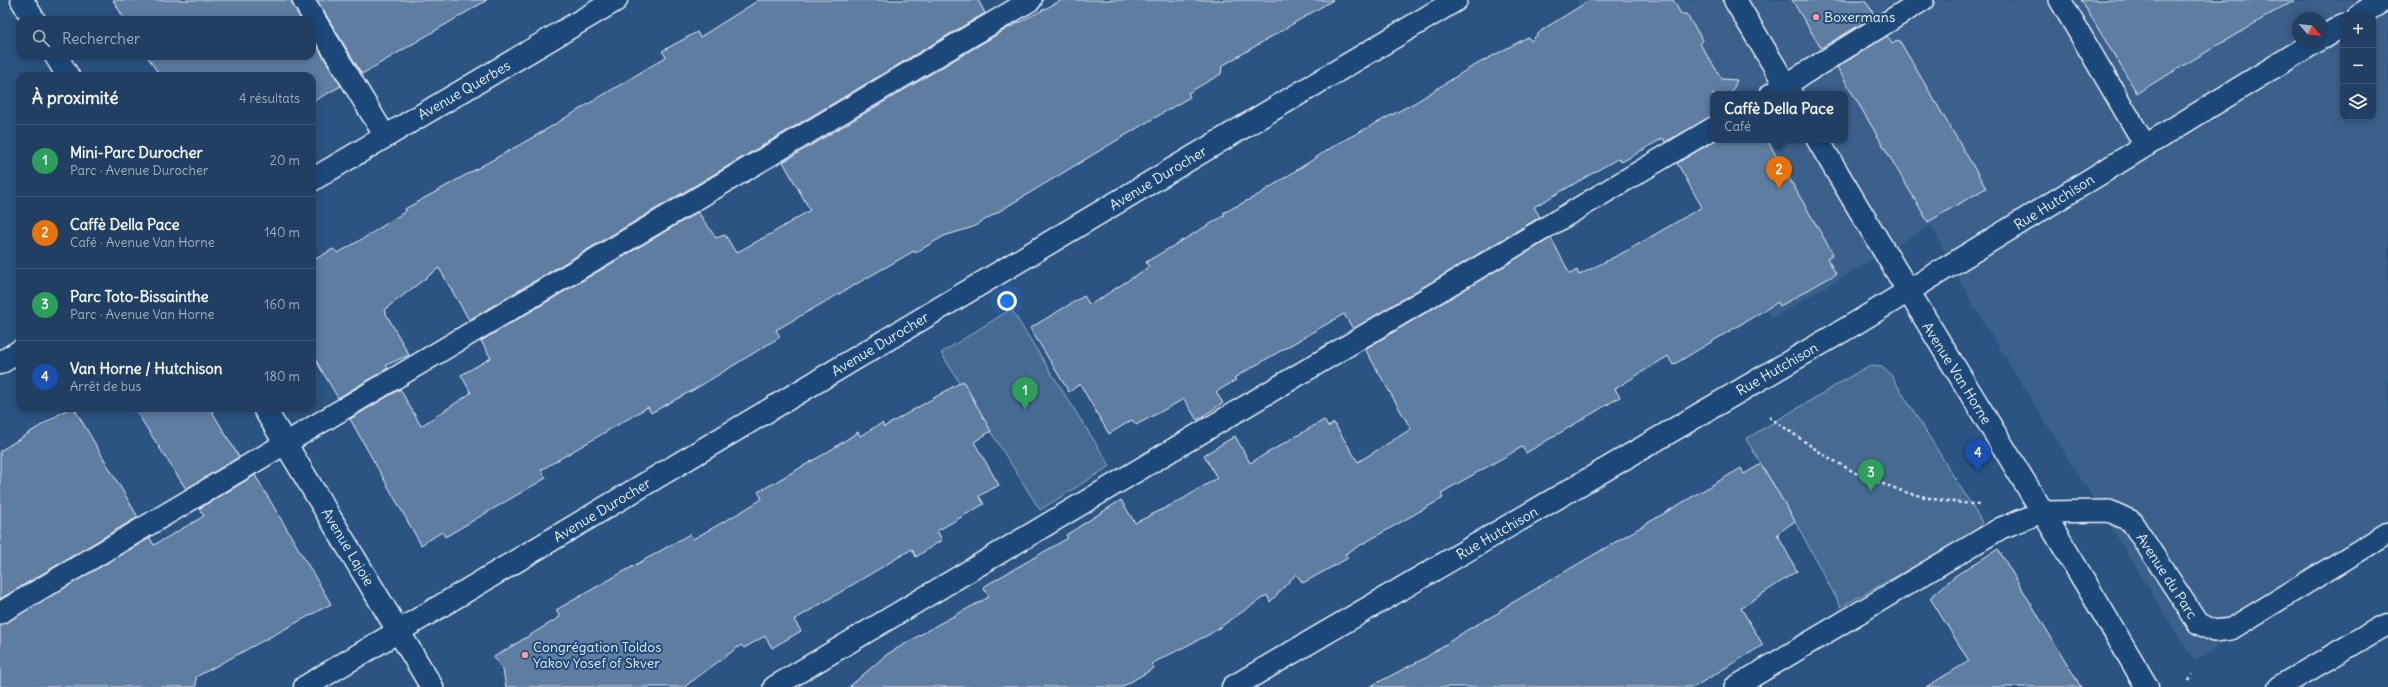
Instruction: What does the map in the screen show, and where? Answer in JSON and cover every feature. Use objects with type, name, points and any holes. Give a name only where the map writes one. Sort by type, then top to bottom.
[{"type":"street","points":[[22,0],[32,16]]},
{"type":"street","name":"Avenue Querbes","points":[[316,178],[616,0]]},
{"type":"street","name":"Avenue Durocher","points":[[305,687],[1456,0]]},
{"type":"street","points":[[1735,0],[1783,91]]},
{"type":"street","points":[[2364,12],[2384,0]]},
{"type":"street","points":[[2328,34],[2340,27]]},
{"type":"street","name":"Rue Hutchison","points":[[1233,687],[1907,292],[2305,48]]},
{"type":"street","points":[[58,60],[66,72]]},
{"type":"street","name":"Avenue Van Horne","points":[[1820,143],[1907,292],[2043,512],[2147,687]]},
{"type":"street","points":[[0,363],[16,353]]},
{"type":"street","name":"Avenue Lajoie","points":[[266,412],[432,687]]},
{"type":"street","points":[[2279,687],[2385,624]]},
{"type":"lane","points":[[303,0],[313,16]]},
{"type":"lane","points":[[0,613],[1031,0]]},
{"type":"lane","points":[[1783,91],[1923,0]]},
{"type":"lane","points":[[2060,0],[2146,145]]},
{"type":"lane","points":[[316,22],[385,136]]},
{"type":"lane","points":[[774,687],[1710,130]]},
{"type":"lane","name":"Avenue du Parc","points":[[1735,687],[2001,528],[2043,512],[2109,511],[2131,521],[2198,623],[2214,631],[2231,629],[2388,533]]},
{"type":"path","points":[[1769,417],[1824,455],[1860,476],[1908,493],[1938,500],[1982,505]]},
{"type":"path","points":[[2189,680],[2192,674]]},
{"type":"shaded area","points":[[1577,0],[2388,0],[2388,542],[2194,661],[1974,307],[1931,225],[1772,318]]},
{"type":"shaded area","points":[[1011,309],[1110,466],[1040,510],[941,353]]},
{"type":"shaded area","points":[[1868,366],[1882,367],[1891,375],[1982,522],[1977,531],[1841,607],[1795,521],[1746,439]]},
{"type":"building","points":[[113,0],[291,0],[299,16],[123,16]]},
{"type":"building","points":[[317,0],[487,0],[362,74]]},
{"type":"building","points":[[759,0],[978,0],[985,13],[469,320],[439,268],[384,310],[409,355],[386,365],[388,368],[338,398],[316,361],[316,259],[333,249],[338,253],[406,211],[405,209],[537,135],[666,57],[662,51],[697,32],[700,37]]},
{"type":"building","points":[[1062,0],[1333,0],[1222,66],[1221,74],[1188,93],[1190,97],[973,227],[944,236],[915,253],[914,251],[776,330],[780,337],[695,389],[651,413],[648,407],[541,470],[546,478],[445,537],[442,532],[421,545],[350,419],[400,389],[421,426],[471,393],[461,375],[491,358],[481,341],[698,212],[716,238],[725,235],[736,253],[774,232],[810,210],[783,162],[1008,28]]},
{"type":"building","points":[[1590,0],[1673,0],[1681,14],[1686,14],[1703,40],[1700,44],[1722,79],[1737,80],[1732,91],[1710,91],[1710,118],[1665,142],[1663,138],[1622,162],[1619,158],[1534,207],[1540,217],[1353,329],[1344,314],[1234,378],[1236,380],[1216,392],[1223,403],[1197,420],[1184,399],[1136,425],[1132,420],[1109,434],[1080,384],[1069,392],[1030,328],[1084,296],[1090,305],[1149,267],[1146,262],[1225,215],[1223,213],[1258,195],[1337,144],[1416,102],[1468,69],[1528,37],[1531,41],[1542,30]]},
{"type":"building","points":[[1792,0],[1865,0],[1875,16],[1821,48]]},
{"type":"building","points":[[2081,0],[2294,0],[2137,93]]},
{"type":"building","points":[[1887,36],[1892,44],[1899,40],[1986,188],[1928,222],[1837,67]]},
{"type":"building","points":[[316,45],[341,86],[316,100],[316,72],[157,72],[150,60],[316,60]]},
{"type":"building","points":[[1711,143],[1769,143],[1833,254],[1827,258],[1836,274],[1780,306],[1778,302],[1673,365],[1668,356],[1615,389],[1620,397],[1526,453],[1522,447],[1441,493],[1443,498],[1345,554],[1348,558],[1303,583],[1296,574],[1270,602],[1267,595],[1210,634],[1151,664],[1154,668],[1122,687],[849,687],[886,655],[989,597],[983,587],[1068,538],[1066,535],[1121,500],[1135,523],[1181,500],[1217,478],[1204,455],[1235,436],[1250,463],[1324,420],[1328,427],[1334,423],[1358,462],[1411,429],[1365,349],[1551,238],[1570,274],[1577,270],[1579,275],[1630,249],[1702,207],[1677,163]]},
{"type":"building","points":[[963,381],[991,431],[974,442],[999,485],[979,496],[984,504],[937,531],[942,540],[916,557],[912,549],[794,620],[801,631],[772,648],[765,636],[744,648],[741,645],[684,687],[506,687],[503,670],[494,657],[560,617],[556,610],[690,534],[693,539],[741,512],[762,499],[758,492],[826,453],[858,432],[860,436],[882,423],[884,427]]},
{"type":"building","points":[[63,412],[76,412],[138,517],[0,599],[0,451]]},
{"type":"building","points":[[137,412],[212,412],[239,457],[186,489]]},
{"type":"building","points":[[1761,464],[1795,521],[1777,534],[1797,571],[1741,608],[1763,645],[1694,687],[1369,687],[1425,658],[1467,630],[1500,612],[1500,610],[1741,468],[1744,474]]},
{"type":"building","points":[[255,475],[331,604],[196,677],[196,687],[0,687],[0,625],[150,538],[154,545],[204,516],[199,509]]},
{"type":"building","points":[[1998,549],[2081,687],[1926,687],[1969,661],[1930,598],[1955,576]]},
{"type":"place","name":"Boxermans","points":[[1816,17]]},
{"type":"place","name":"Caffè Della Pace","points":[[1779,189]]},
{"type":"place","name":"Mini-Parc Durocher","points":[[1025,410]]},
{"type":"place","name":"Van Horne / Hutchison","points":[[1978,472]]},
{"type":"place","name":"Parc Toto-Bissainthe","points":[[1871,492]]},
{"type":"place","name":"Congrégation Toldos Yakov Yosef of Skver","points":[[525,655]]}]
